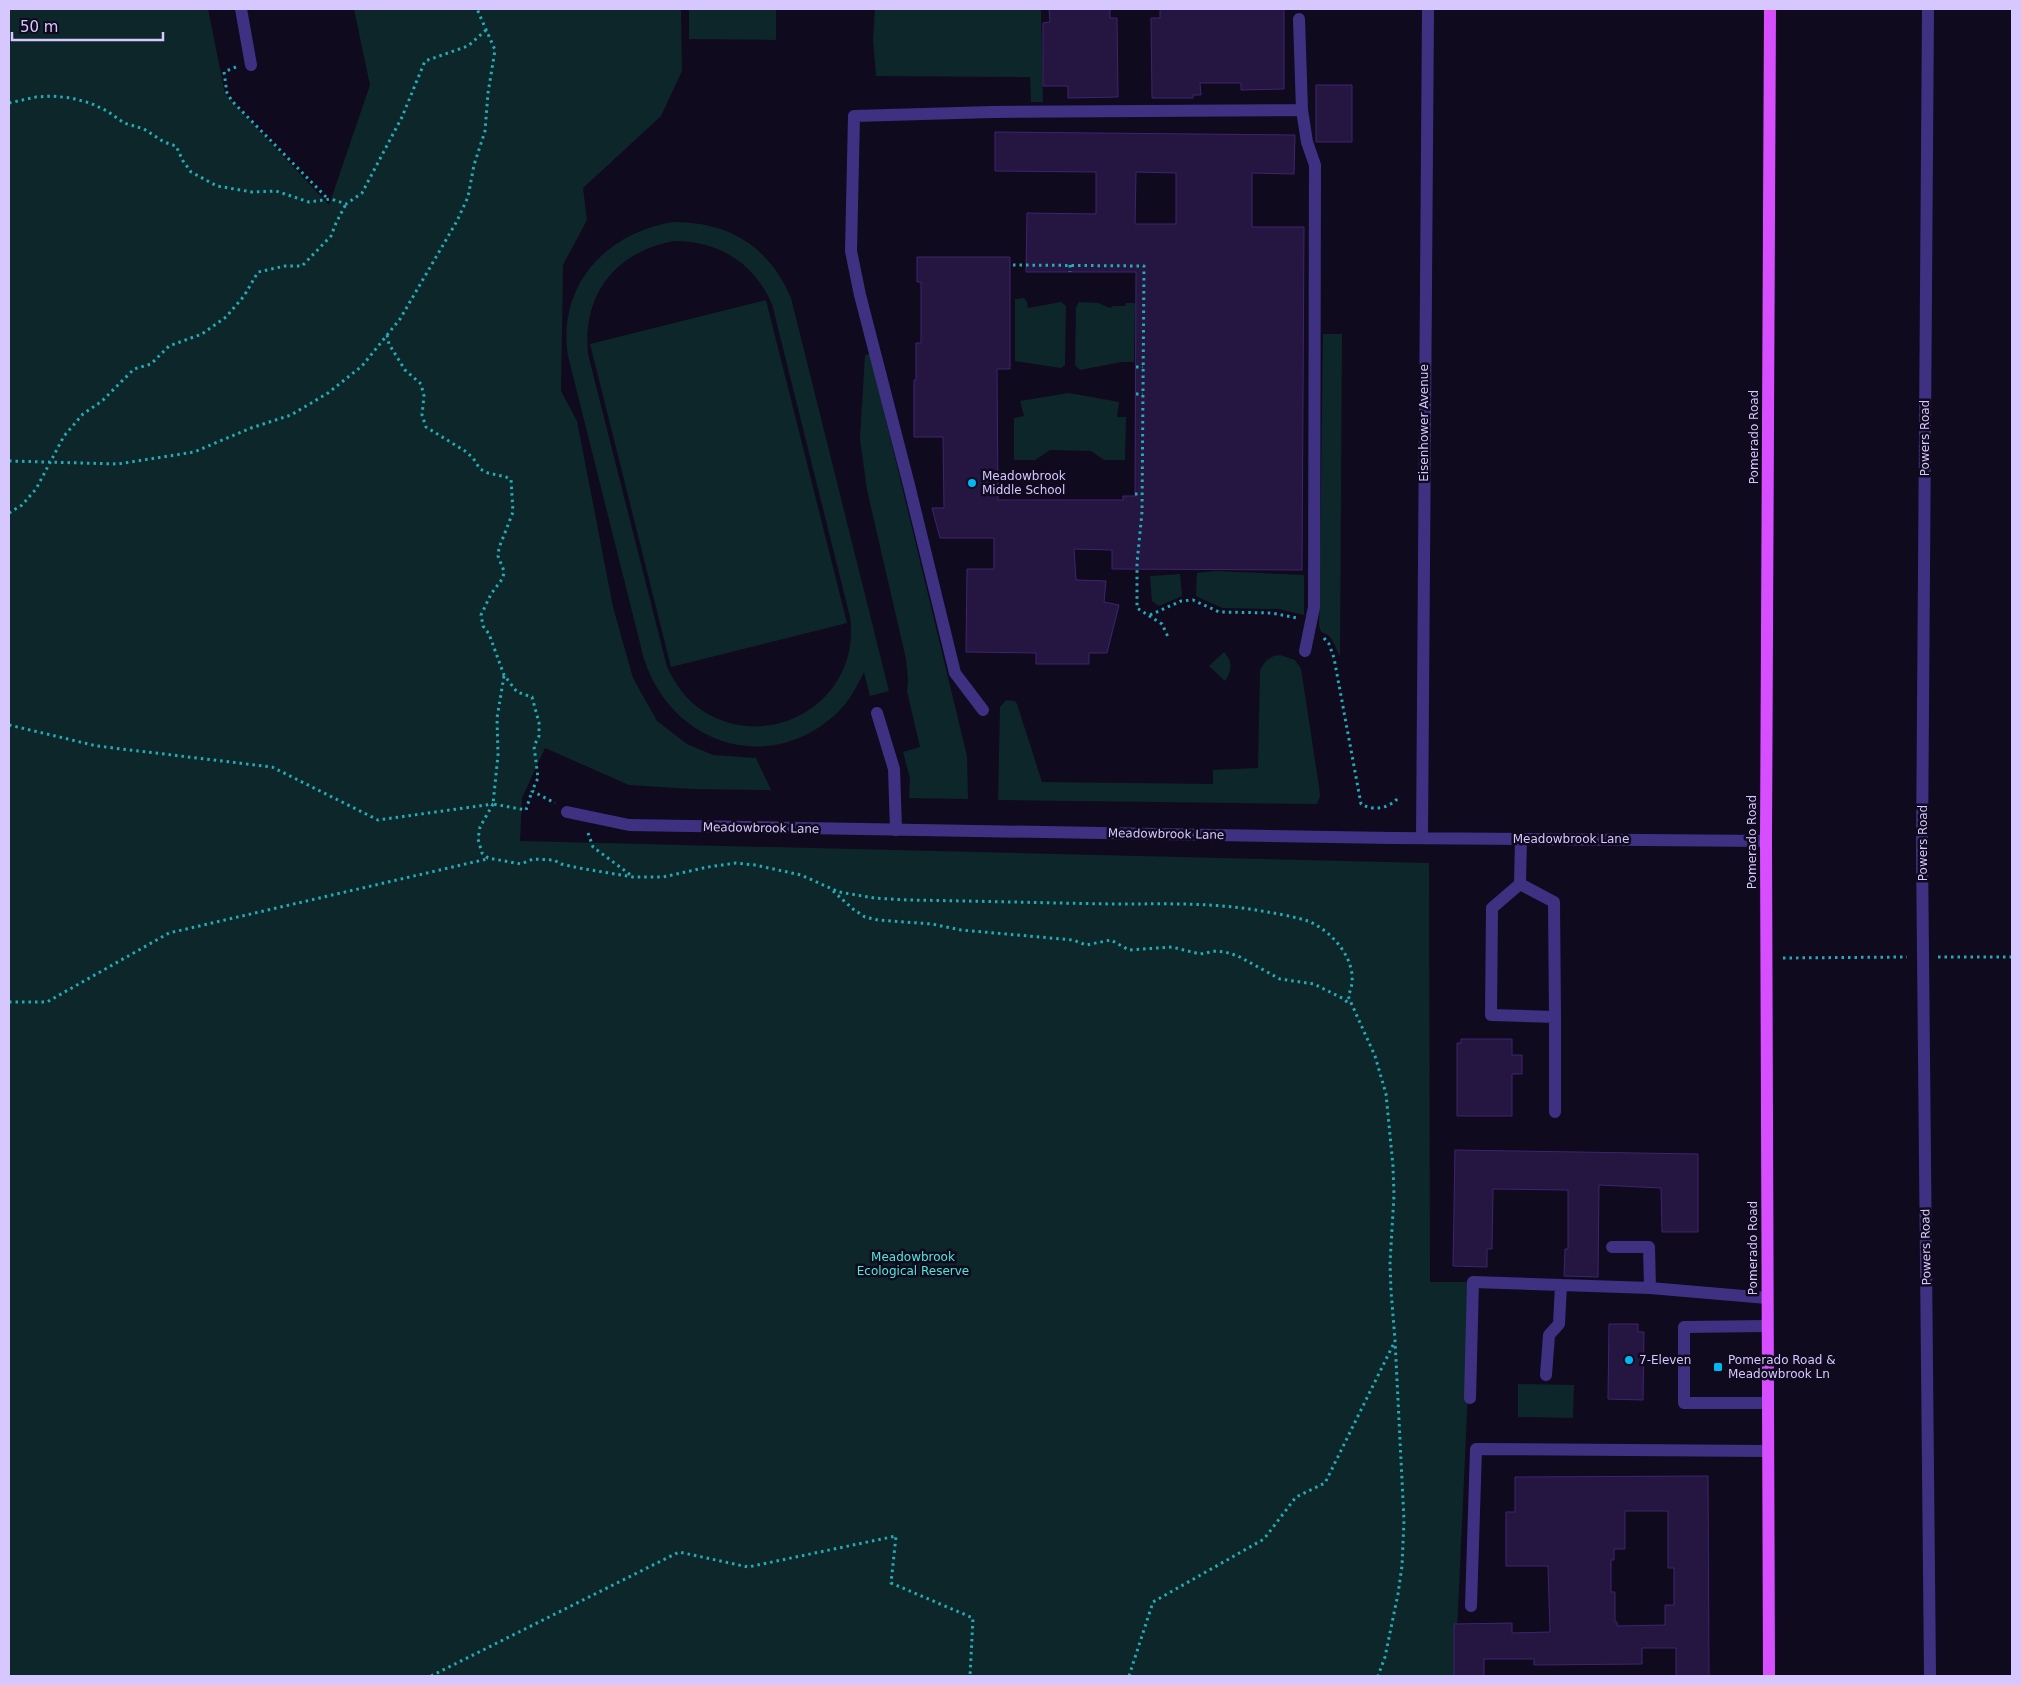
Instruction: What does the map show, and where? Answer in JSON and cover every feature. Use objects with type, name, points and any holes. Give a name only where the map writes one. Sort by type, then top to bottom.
[{"type":"main road","name":"Pomerado Road","points":[[1769,1676],[1766,841],[1770,9]]},
{"type":"street","points":[[241,9],[251,65]]},
{"type":"street","name":"Eisenhower Avenue","points":[[1422,838],[1428,9]]},
{"type":"street","name":"Powers Road","points":[[1928,9],[1922,840],[1930,1676]]},
{"type":"street","points":[[1299,19],[1302,110],[1307,142],[1315,165],[1314,607],[1305,651]]},
{"type":"street","points":[[983,710],[955,673],[860,294],[851,252],[854,116],[992,112],[1302,110]]},
{"type":"street","points":[[877,713],[894,769],[896,830]]},
{"type":"street","name":"Meadowbrook Lane","points":[[569,812],[629,826],[1422,838],[1766,841]]},
{"type":"street","points":[[1521,839],[1520,884],[1492,908],[1491,1015],[1556,1017]]},
{"type":"street","points":[[1520,884],[1554,902],[1555,1112]]},
{"type":"street","points":[[1612,1247],[1649,1247],[1650,1288]]},
{"type":"street","points":[[1470,1398],[1473,1282],[1650,1288],[1767,1298]]},
{"type":"street","points":[[1546,1375],[1549,1335],[1559,1324],[1561,1285]]},
{"type":"street","points":[[1767,1326],[1684,1327],[1684,1404],[1767,1403]]},
{"type":"street","points":[[1471,1606],[1476,1448],[1768,1450]]},
{"type":"path","points":[[9,461],[118,464],[194,452],[251,428],[291,415],[328,393],[362,366],[404,312],[457,221],[468,197],[474,165],[485,131],[494,50],[476,9]]},
{"type":"path","points":[[9,513],[22,505],[36,489],[64,436],[83,414],[102,401],[134,370],[151,364],[169,346],[202,334],[226,317],[244,296],[258,272],[285,266],[302,266],[331,236],[346,204],[362,193],[402,117],[424,61],[468,46],[486,30]]},
{"type":"path","points":[[251,65],[229,69],[224,72],[227,93],[232,101],[328,200]]},
{"type":"path","points":[[9,103],[36,97],[52,96],[90,103],[107,111],[124,123],[144,130],[164,142],[176,146],[191,172],[218,186],[252,192],[276,191],[309,202],[328,200],[346,204]]},
{"type":"path","points":[[1013,265],[1144,266],[1142,494],[1137,563],[1137,608],[1162,624],[1169,639]]},
{"type":"path","points":[[1070,265],[1070,272]]},
{"type":"path","points":[[9,725],[97,746],[272,767],[378,820],[493,804],[526,810],[538,778],[534,746],[539,736],[536,710],[532,697],[517,692],[504,675],[489,634],[483,626],[482,615],[491,594],[503,578],[504,571],[498,556],[499,548],[513,512],[511,480],[480,469],[473,458],[461,448],[426,427],[422,416],[424,396],[421,384],[405,370],[389,344],[387,334]]},
{"type":"path","points":[[1136,367],[1143,367]]},
{"type":"path","points":[[1136,394],[1143,394]]},
{"type":"path","points":[[1135,494],[1142,494]]},
{"type":"path","points":[[1149,616],[1181,601],[1193,600],[1220,612],[1288,615],[1311,625],[1328,644],[1334,658],[1361,804],[1368,808],[1380,808],[1390,806],[1398,798]]},
{"type":"path","points":[[488,858],[482,853],[478,839],[480,828],[493,804],[498,755],[497,718],[504,675]]},
{"type":"path","points":[[532,790],[569,812]]},
{"type":"path","points":[[593,847],[632,876]]},
{"type":"path","points":[[9,1002],[47,1002],[169,933],[488,858],[521,864],[533,859],[554,860],[560,864],[579,868],[632,876],[663,876],[708,867],[736,864],[755,865],[801,875],[832,890],[874,898],[1232,906],[1306,921],[1320,927],[1344,951],[1351,974],[1352,989],[1348,996],[1375,1056],[1388,1107],[1394,1196],[1390,1263],[1403,1481],[1404,1544],[1398,1594],[1385,1656],[1378,1676]]},
{"type":"path","points":[[832,890],[865,917],[878,920],[932,924],[961,930],[1073,940],[1086,946],[1111,940],[1129,950],[1172,948],[1200,954],[1216,951],[1225,952],[1238,956],[1280,979],[1314,984],[1344,998],[1351,1005]]},
{"type":"path","points":[[1766,958],[2012,957]]},
{"type":"path","points":[[1129,1676],[1153,1602],[1264,1539],[1296,1497],[1325,1484],[1395,1340]]},
{"type":"path","points":[[431,1676],[679,1552],[748,1568],[896,1536],[891,1583],[973,1618],[970,1676]]},
{"type":"green space","name":"Meadowbrook Ecological Reserve","points":[[9,9],[208,9],[225,94],[329,205],[370,85],[354,9],[681,9],[682,71],[661,116],[583,188],[587,220],[563,265],[561,391],[577,421],[613,607],[633,678],[657,721],[687,744],[713,755],[756,758],[771,790],[692,789],[629,785],[545,748],[522,798],[520,841],[1429,863],[1430,1282],[1473,1282],[1455,1676],[9,1676]]},
{"type":"green space","points":[[689,9],[776,9],[776,40],[689,39]]},
{"type":"green space","points":[[875,9],[1041,9],[1043,102],[1031,102],[1030,77],[876,76],[873,39]]},
{"type":"green space","points":[[673,222],[693,223],[729,232],[759,251],[782,280],[791,298],[889,691],[870,696],[864,672],[850,698],[839,711],[813,731],[784,743],[755,746],[727,742],[700,731],[677,713],[658,689],[644,659],[568,356],[567,330],[570,307],[579,285],[591,266],[607,251],[627,238],[649,228]],"holes":[[[675,241],[691,242],[720,250],[745,266],[755,277],[772,304],[850,617],[850,646],[842,672],[827,694],[807,711],[783,722],[757,726],[730,723],[697,707],[682,692],[670,673],[588,354],[588,332],[591,312],[597,295],[607,279],[620,265],[636,254],[654,246]]]},
{"type":"green space","points":[[1024,298],[1028,308],[1061,302],[1066,306],[1065,365],[1061,368],[1015,361],[1015,299]]},
{"type":"green space","points":[[766,300],[847,623],[671,667],[590,344]]},
{"type":"green space","points":[[1079,302],[1098,303],[1110,308],[1113,306],[1125,306],[1126,303],[1135,303],[1134,362],[1121,362],[1080,370],[1075,365],[1076,307]]},
{"type":"green space","points":[[1323,334],[1342,334],[1340,656],[1331,639],[1321,632],[1319,625]]},
{"type":"green space","points":[[870,354],[967,756],[968,799],[909,798],[910,778],[903,752],[920,747],[907,691],[906,659],[867,490],[860,439],[865,355]]},
{"type":"green space","points":[[1069,393],[1119,402],[1117,417],[1126,417],[1125,460],[1104,460],[1091,451],[1050,450],[1035,460],[1014,460],[1014,418],[1024,416],[1020,401]]},
{"type":"green space","points":[[1216,571],[1304,575],[1304,615],[1279,609],[1222,608],[1196,596],[1197,573]]},
{"type":"green space","points":[[1180,574],[1182,596],[1159,606],[1152,601],[1150,576]]},
{"type":"green space","points":[[1224,652],[1230,663],[1229,674],[1225,681],[1209,666]]},
{"type":"green space","points":[[1280,655],[1295,660],[1301,669],[1319,786],[1320,796],[1317,804],[998,800],[1000,707],[1006,700],[1015,701],[1017,704],[1042,782],[1213,784],[1213,770],[1258,768],[1260,670],[1268,659]]},
{"type":"green space","points":[[1518,1384],[1574,1385],[1573,1418],[1518,1417]]},
{"type":"building","points":[[1049,9],[1110,9],[1110,18],[1117,18],[1118,97],[1068,98],[1068,86],[1043,86],[1043,23],[1050,22]]},
{"type":"building","points":[[1160,9],[1284,9],[1284,89],[1241,90],[1241,83],[1200,83],[1201,95],[1193,95],[1193,98],[1152,98],[1151,18],[1160,18]]},
{"type":"building","points":[[1316,85],[1352,85],[1352,142],[1316,142]]},
{"type":"building","points":[[995,132],[1295,135],[1294,174],[1252,173],[1252,227],[1304,227],[1302,570],[1112,569],[1112,550],[1074,549],[1076,580],[1106,581],[1104,602],[1119,605],[1107,653],[1089,653],[1089,664],[1036,664],[1036,653],[966,652],[967,569],[994,569],[994,538],[940,538],[932,508],[944,508],[943,437],[914,437],[916,343],[921,343],[921,282],[917,282],[917,257],[1010,257],[1010,369],[997,369],[998,500],[1123,500],[1123,496],[1135,496],[1136,272],[1026,272],[1027,213],[1096,214],[1096,172],[995,171]],"holes":[[[1136,172],[1176,173],[1176,224],[1135,224]]]},
{"type":"building","points":[[1461,1039],[1512,1039],[1512,1055],[1522,1055],[1522,1074],[1512,1074],[1512,1116],[1457,1116],[1457,1043],[1461,1043]]},
{"type":"building","points":[[1455,1150],[1698,1154],[1698,1232],[1662,1232],[1661,1188],[1599,1185],[1598,1277],[1564,1276],[1565,1249],[1568,1249],[1568,1190],[1493,1189],[1492,1249],[1487,1249],[1487,1267],[1453,1266]]},
{"type":"building","points":[[1609,1324],[1638,1324],[1638,1332],[1644,1332],[1643,1400],[1608,1399]]},
{"type":"building","points":[[1708,1476],[1709,1676],[1676,1676],[1676,1648],[1642,1648],[1642,1664],[1534,1665],[1534,1659],[1484,1659],[1484,1676],[1454,1676],[1454,1624],[1512,1623],[1512,1633],[1550,1632],[1548,1566],[1506,1566],[1506,1512],[1515,1512],[1515,1477]],"holes":[[[1625,1511],[1668,1511],[1668,1568],[1674,1568],[1674,1605],[1665,1605],[1665,1625],[1617,1626],[1617,1622],[1615,1622],[1615,1592],[1611,1592],[1611,1560],[1614,1560],[1614,1549],[1625,1549]]]},
{"type":"place","name":"Meadowbrook Middle School","points":[[972,483]]},
{"type":"place","name":"7-Eleven","points":[[1629,1360]]},
{"type":"place","name":"Pomerado Road & Meadowbrook Ln","points":[[1718,1367]]}]
